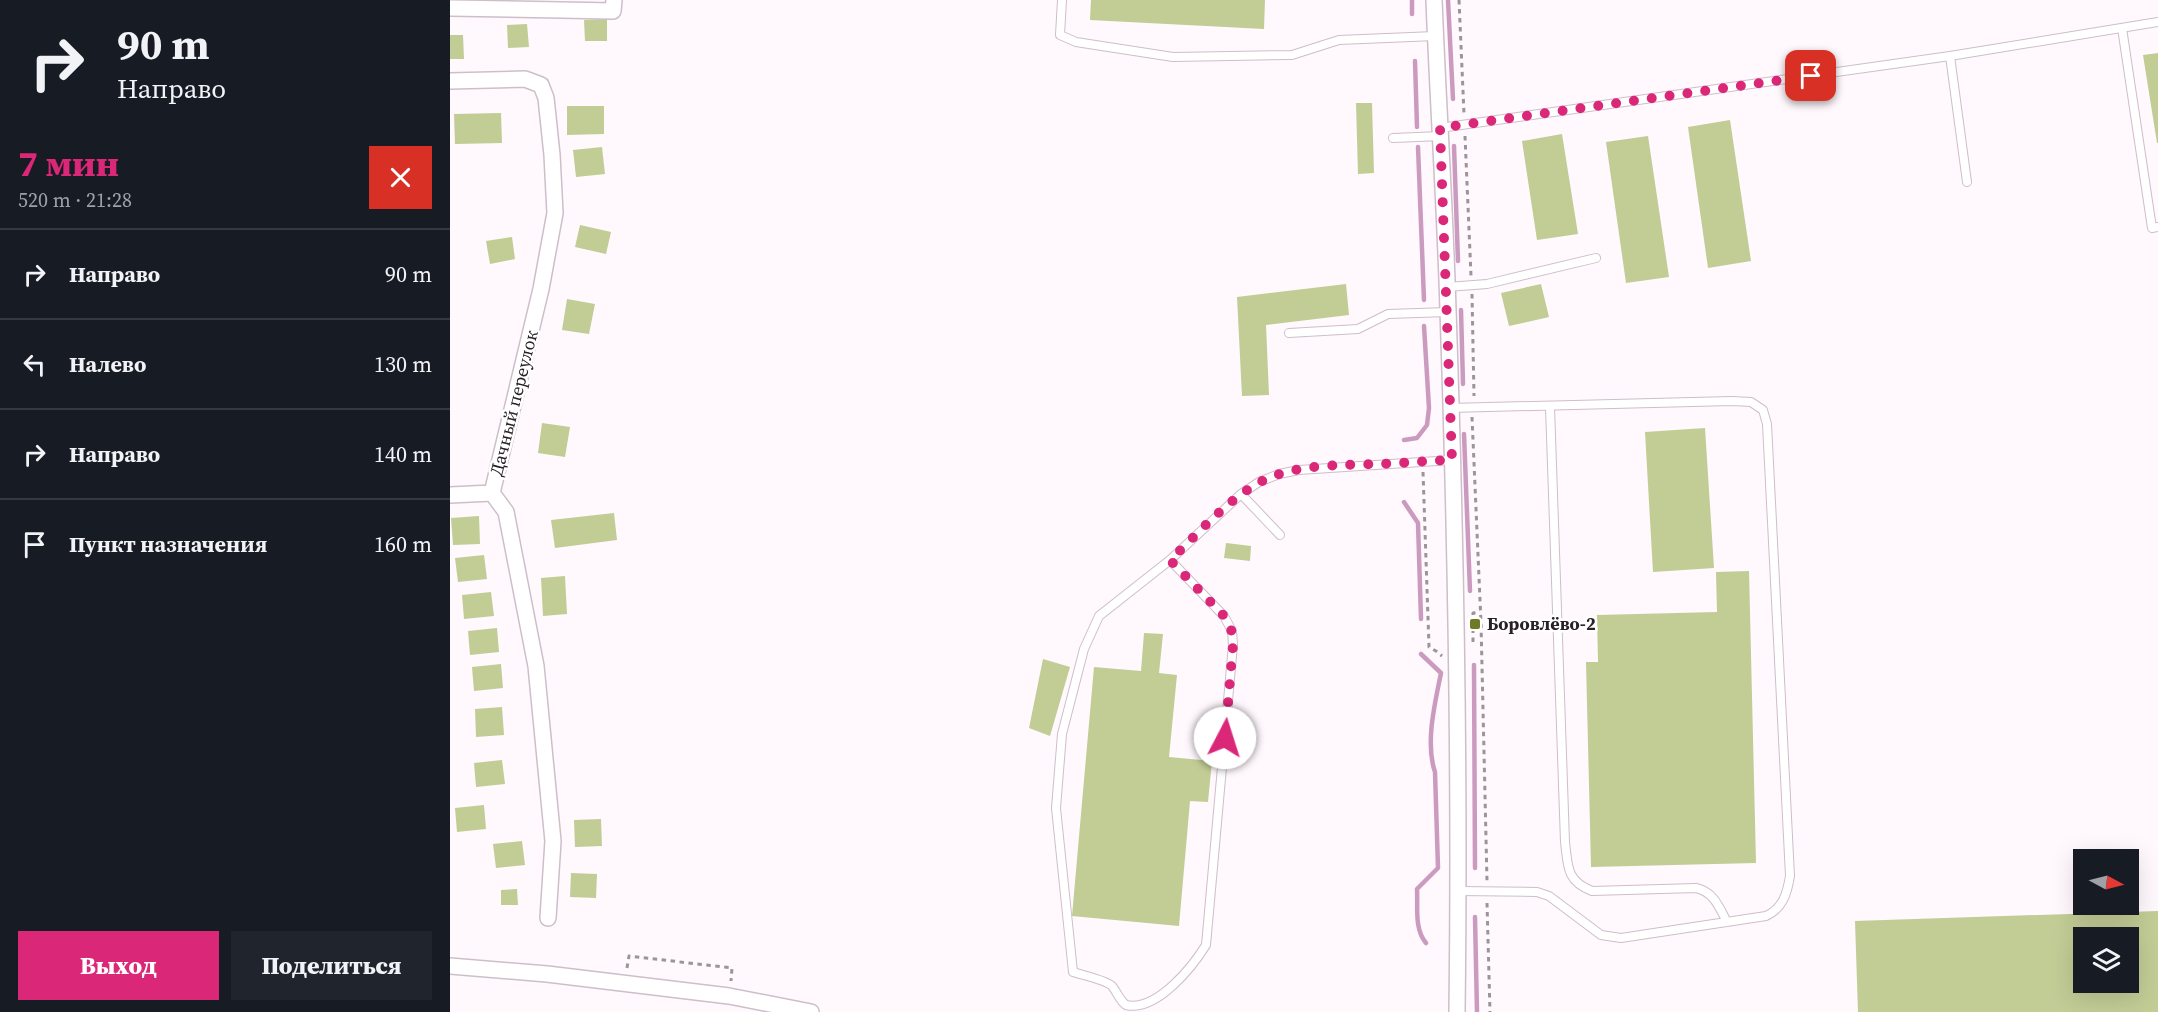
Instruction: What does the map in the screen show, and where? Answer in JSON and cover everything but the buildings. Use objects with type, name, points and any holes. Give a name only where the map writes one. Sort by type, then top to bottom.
[{"type":"street","points":[[450,8],[613,11],[614,0]]},
{"type":"street","points":[[1434,0],[1448,312],[1457,634],[1457,1012]]},
{"type":"street","name":"Дачный переулок","points":[[450,81],[525,79],[541,85],[546,98],[555,213],[541,289],[492,493],[506,512],[536,666],[553,841],[548,918]]},
{"type":"street","points":[[450,495],[492,493]]},
{"type":"street","points":[[450,966],[547,974],[729,996],[811,1012]]},
{"type":"lane","points":[[1062,0],[1060,35],[1076,42],[1173,57],[1292,55],[1339,40],[1435,36]]},
{"type":"lane","points":[[1394,138],[1441,132],[1464,124],[1950,56],[2158,22]]},
{"type":"lane","points":[[2122,28],[2152,228],[2158,227]]},
{"type":"lane","points":[[1950,56],[1967,182]]},
{"type":"lane","points":[[1447,287],[1487,284],[1596,258]]},
{"type":"lane","points":[[1289,333],[1358,328],[1388,314],[1448,312]]},
{"type":"lane","points":[[1450,408],[1731,401],[1751,402],[1758,405],[1767,417],[1790,876],[1788,893],[1774,912],[1766,916],[1621,938],[1601,935],[1549,896],[1537,892],[1458,891]]},
{"type":"lane","points":[[1550,407],[1565,842],[1568,868],[1572,879],[1592,891],[1696,888],[1705,890],[1711,895],[1727,922]]},
{"type":"lane","points":[[1170,560],[1224,616],[1232,632],[1233,645],[1206,945],[1192,968],[1161,1001],[1148,1007],[1136,1008],[1125,1005],[1111,984],[1073,972],[1056,808],[1062,734],[1084,648],[1099,616],[1170,560],[1241,494],[1259,482],[1299,470],[1452,460]]},
{"type":"lane","points":[[1241,494],[1280,535]]},
{"type":"path","points":[[1460,0],[1471,285],[1474,398],[1472,408],[1481,633],[1490,1012]]},
{"type":"path","points":[[1423,462],[1429,647],[1445,660]]},
{"type":"path","points":[[1474,633],[1481,633]]},
{"type":"path","points":[[627,973],[629,956],[732,968],[730,988]]},
{"type":"waterway","points":[[1412,0],[1412,14]]},
{"type":"waterway","points":[[1448,0],[1453,99]]},
{"type":"waterway","points":[[1415,61],[1417,127]]},
{"type":"waterway","points":[[1454,146],[1458,261]]},
{"type":"waterway","points":[[1418,147],[1424,300]]},
{"type":"waterway","points":[[1461,310],[1463,384]]},
{"type":"waterway","points":[[1404,440],[1417,438],[1427,425],[1429,408],[1424,326]]},
{"type":"waterway","points":[[1464,434],[1470,591]]},
{"type":"waterway","points":[[1404,502],[1418,523],[1421,619]]},
{"type":"waterway","points":[[1421,654],[1441,673],[1431,736],[1435,772],[1438,868],[1417,889],[1418,924],[1426,943]]},
{"type":"waterway","points":[[1474,665],[1475,868]]},
{"type":"waterway","points":[[1475,917],[1477,1012]]},
{"type":"place","name":"Боровлёво-2","points":[[1475,624]]},
{"type":"route","points":[[1225,738],[1233,645],[1232,632],[1224,616],[1170,560],[1241,494],[1259,482],[1279,474],[1342,466],[1452,460],[1440,128],[1811,76]]}]
